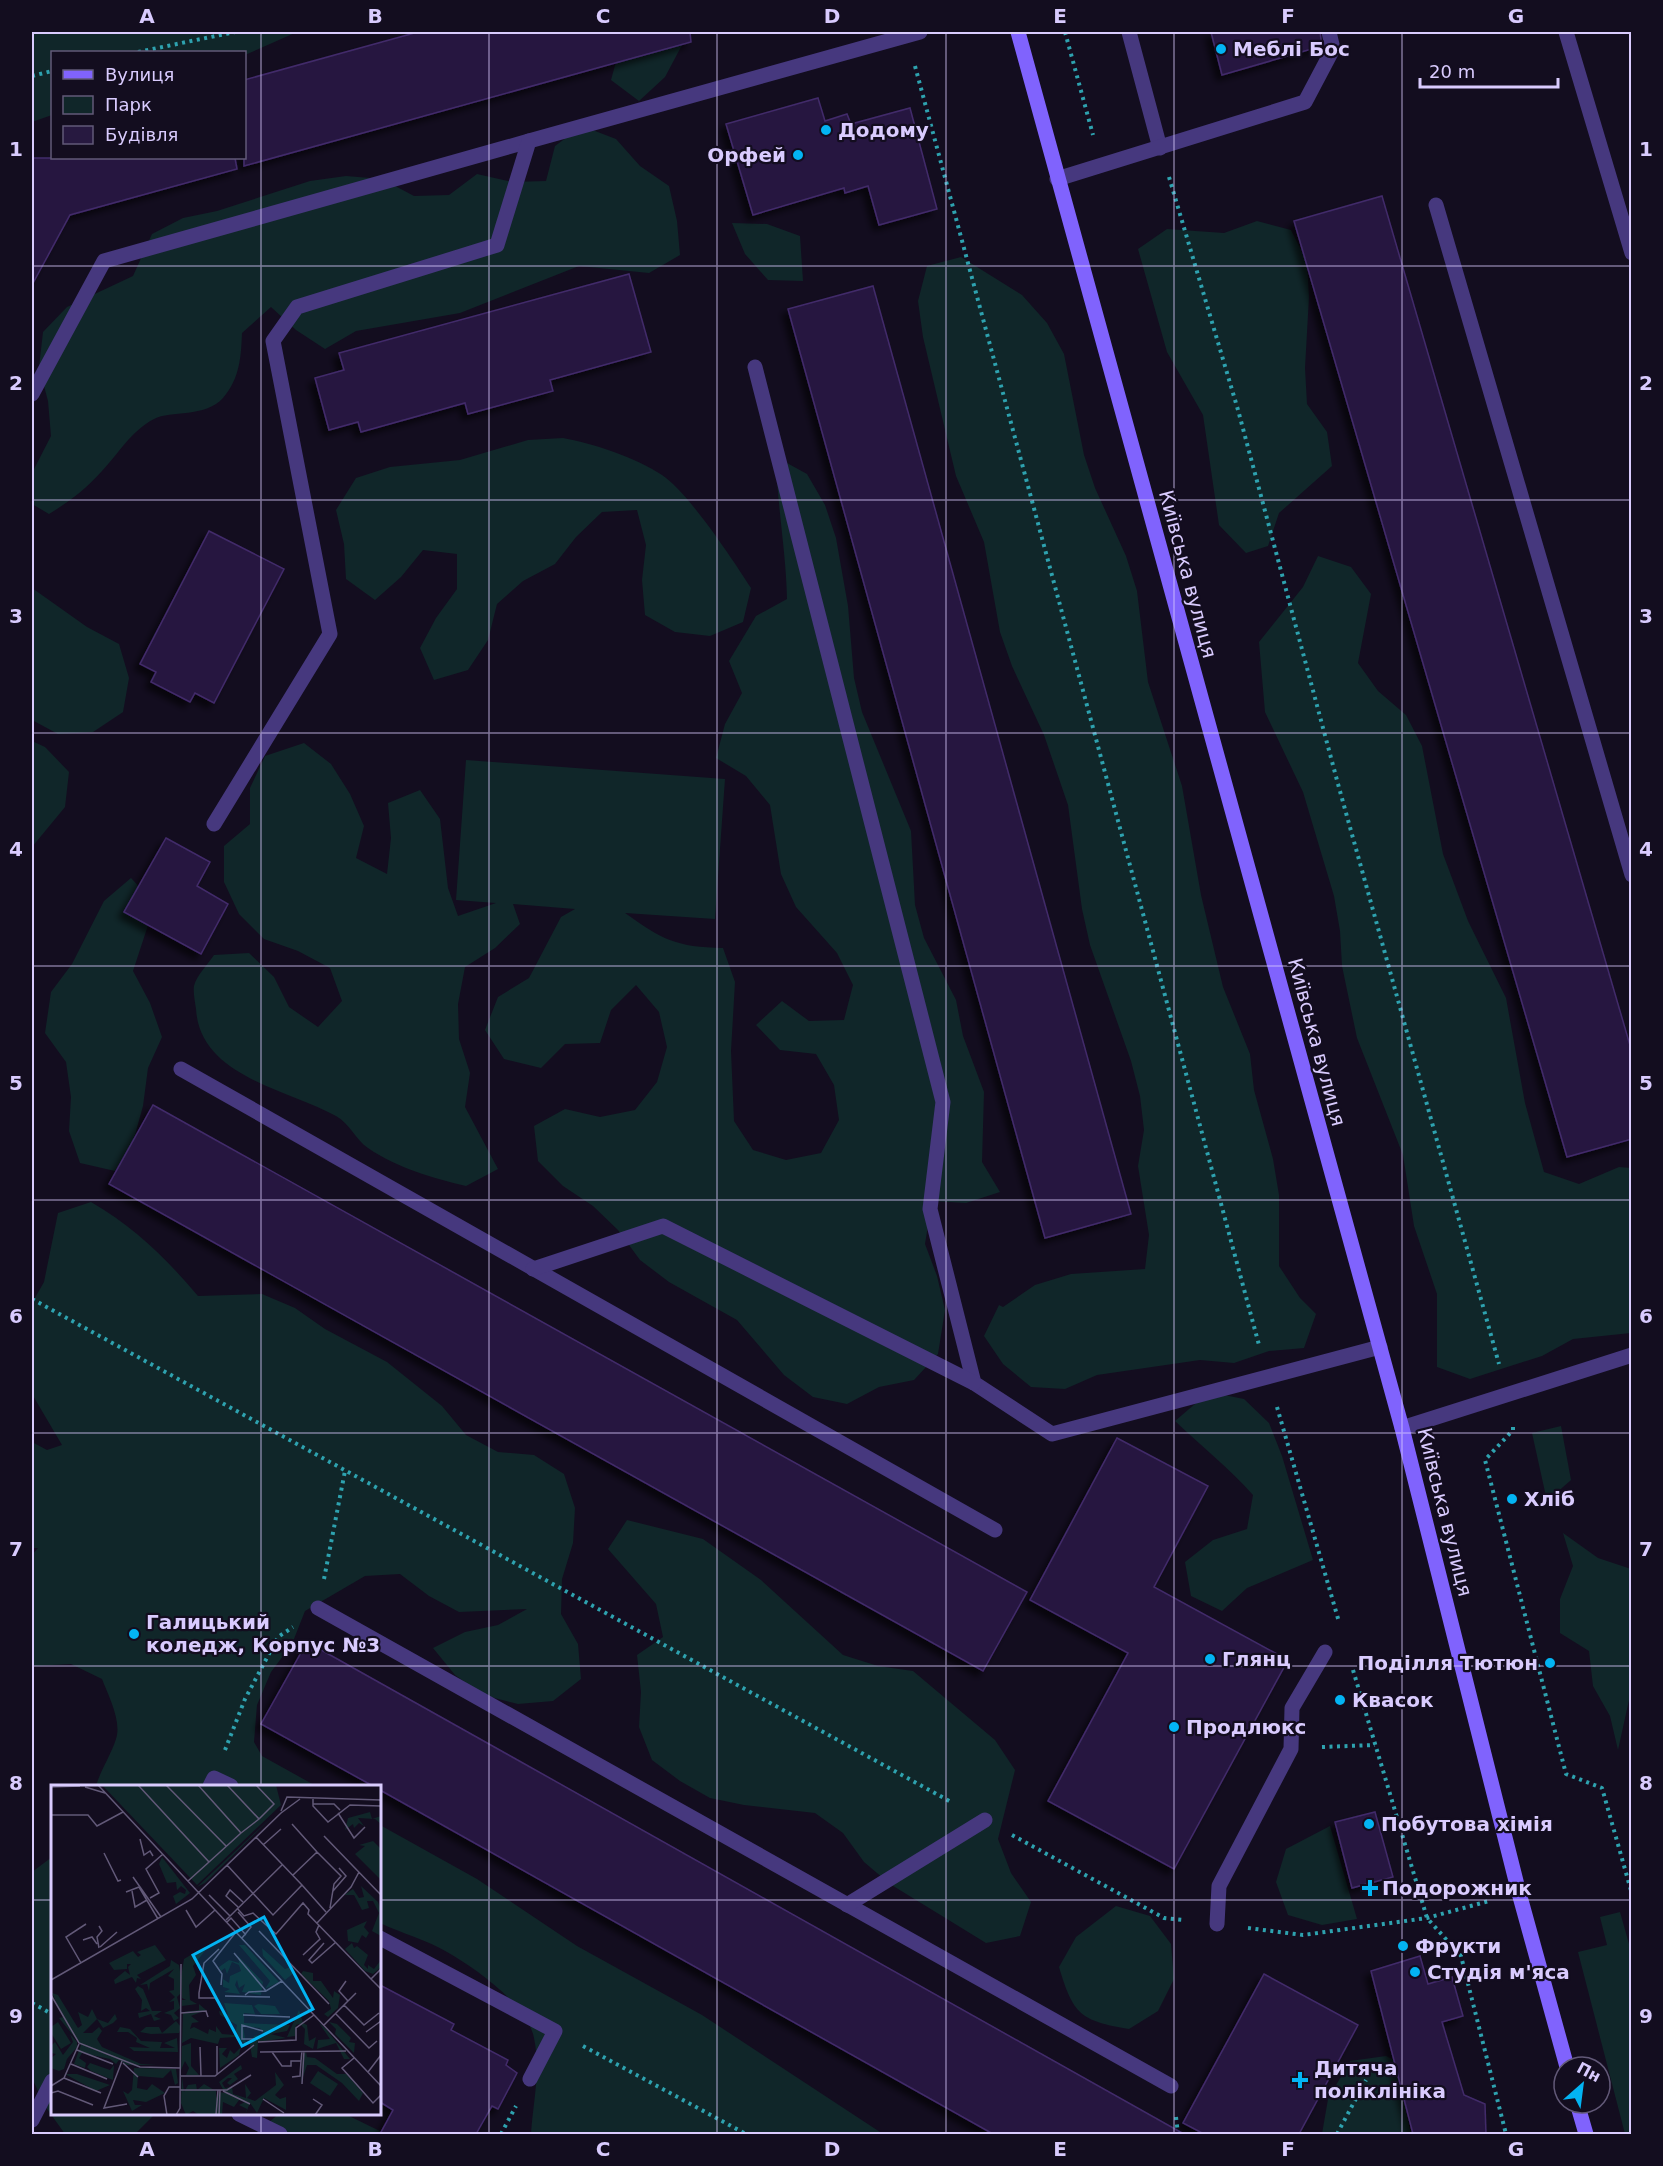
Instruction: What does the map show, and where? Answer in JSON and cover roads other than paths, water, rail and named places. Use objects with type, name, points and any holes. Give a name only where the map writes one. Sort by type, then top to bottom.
[{"type":"main road","name":"Київська вулиця","points":[[1018,32],[1402,1428],[1519,1893],[1564,2055]]},
{"type":"main road","points":[[1580,2115],[1586,2134]]},
{"type":"lane","points":[[1129,32],[1160,148]]},
{"type":"lane","points":[[1057,179],[1305,102],[1333,49],[1329,32]]},
{"type":"lane","points":[[1566,32],[1632,253]]},
{"type":"lane","points":[[32,394],[104,261],[913,33]]},
{"type":"lane","points":[[214,824],[330,634],[273,341],[297,307],[497,245],[529,141]]},
{"type":"lane","points":[[1436,205],[1632,875]]},
{"type":"lane","points":[[755,367],[943,1102],[930,1209],[974,1383]]},
{"type":"lane","points":[[181,1069],[994,1530]]},
{"type":"lane","points":[[533,1269],[663,1226],[974,1383],[1052,1434],[1380,1347]]},
{"type":"lane","points":[[1402,1428],[1632,1355]]},
{"type":"lane","points":[[318,1608],[1171,2086]]},
{"type":"lane","points":[[1217,1924],[1219,1886],[1291,1749],[1292,1708],[1325,1652]]},
{"type":"lane","points":[[847,1905],[984,1820]]},
{"type":"lane","points":[[381,1939],[555,2031],[530,2079]]},
{"type":"lane","points":[[32,2120],[51,2083]]},
{"type":"lane","points":[[241,2115],[280,2134]]},
{"type":"place","name":"Меблі Бос","points":[[1221,49]]},
{"type":"place","name":"Додому","points":[[826,130]]},
{"type":"place","name":"Орфей","points":[[798,155]]},
{"type":"place","name":"Хліб","points":[[1512,1499]]},
{"type":"place","name":"Галицький коледж, Корпус №3","points":[[134,1634]]},
{"type":"place","name":"Глянц","points":[[1210,1659]]},
{"type":"place","name":"Поділля Тютюн","points":[[1550,1663]]},
{"type":"place","name":"Квасок","points":[[1340,1700]]},
{"type":"place","name":"Продлюкс","points":[[1174,1727]]},
{"type":"place","name":"Побутова хімія","points":[[1369,1824]]},
{"type":"place","name":"Подорожник","points":[[1370,1888]]},
{"type":"place","name":"Фрукти","points":[[1403,1946]]},
{"type":"place","name":"Студія м'яса","points":[[1415,1972]]},
{"type":"place","name":"Дитяча поліклініка","points":[[1300,2080]]}]
